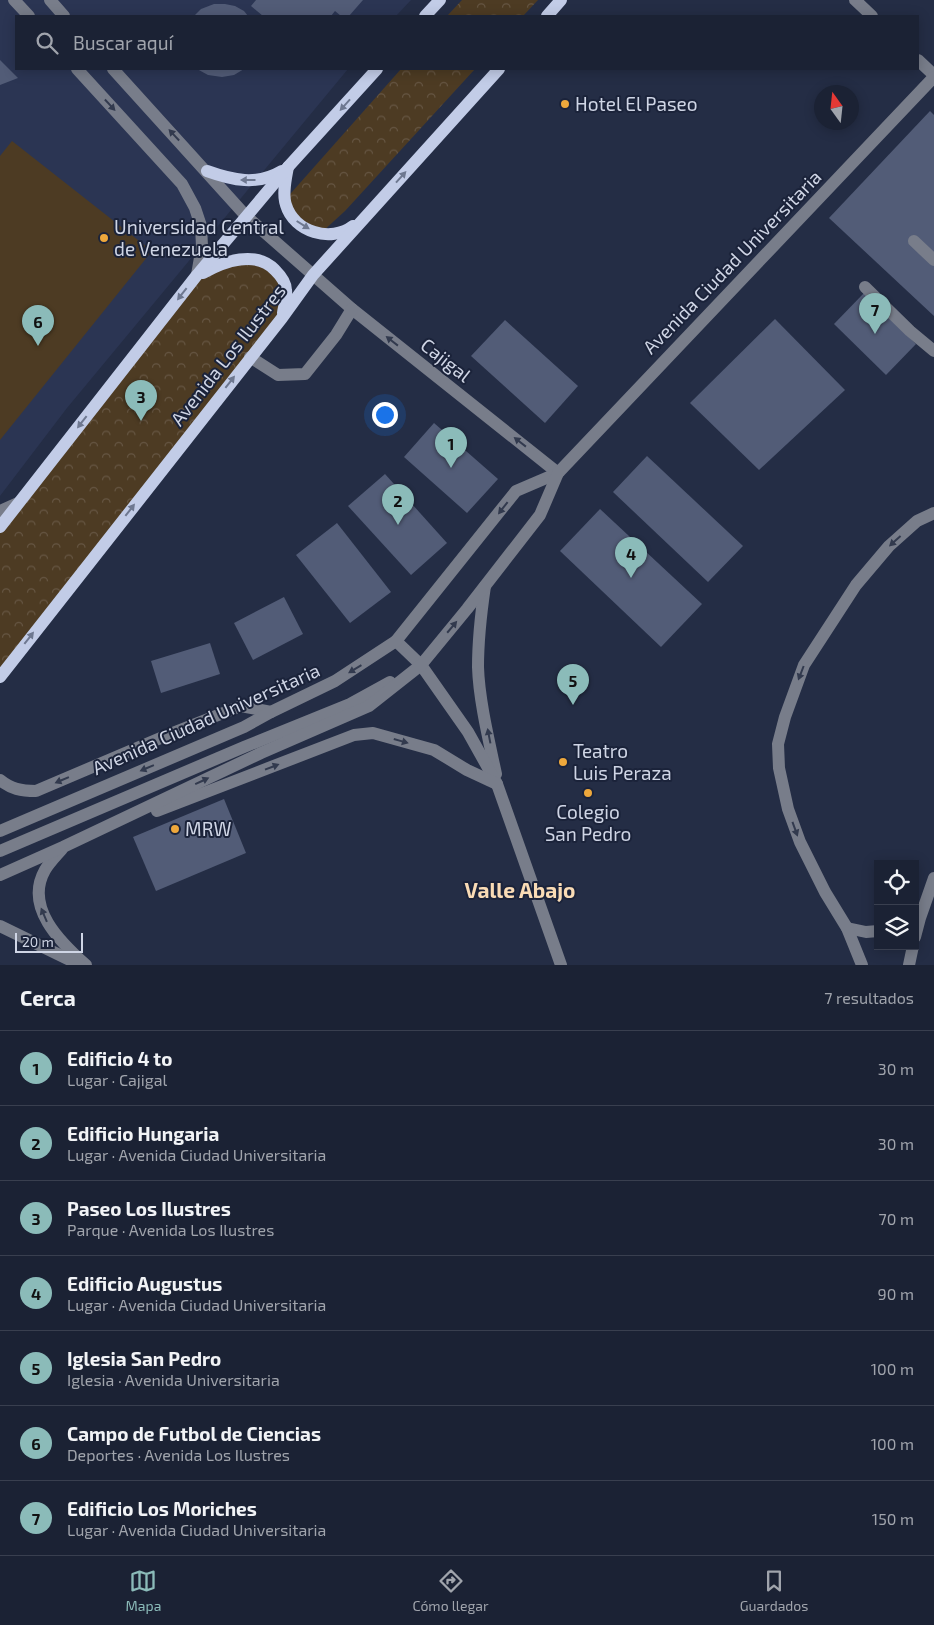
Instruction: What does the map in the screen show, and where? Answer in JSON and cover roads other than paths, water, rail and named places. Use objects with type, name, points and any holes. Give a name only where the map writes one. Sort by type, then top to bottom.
[{"type":"main road","points":[[426,15],[440,0]]},
{"type":"main road","points":[[548,15],[562,0]]},
{"type":"main road","points":[[0,527],[246,216],[377,70]]},
{"type":"main road","name":"Avenida Los Ilustres","points":[[0,677],[314,275],[498,70]]},
{"type":"main road","points":[[207,171],[229,179],[264,180],[288,167]]},
{"type":"main road","points":[[288,167],[285,204],[294,220],[304,227],[316,233],[326,235],[341,233],[368,213]]},
{"type":"main road","points":[[197,276],[231,261],[247,259],[270,265],[282,277],[286,288],[282,318]]},
{"type":"street","points":[[14,0],[28,15]]},
{"type":"street","points":[[50,0],[63,15]]},
{"type":"street","points":[[855,0],[871,15]]},
{"type":"street","points":[[919,61],[934,76]]},
{"type":"street","points":[[78,70],[182,184],[195,208],[201,226],[202,246],[197,276]]},
{"type":"street","name":"Cajigal","points":[[114,70],[246,216],[352,309],[558,473]]},
{"type":"street","name":"Avenida Ciudad Universitaria","points":[[0,875],[261,753],[369,706],[421,665],[486,586],[540,515],[558,473],[934,76]]},
{"type":"street","points":[[914,241],[934,260]]},
{"type":"street","points":[[865,287],[910,332],[934,351]]},
{"type":"street","points":[[250,358],[278,375],[305,374],[336,334],[352,309]]},
{"type":"street","name":"Avenida Ciudad Universitaria","points":[[0,830],[244,727],[335,681],[396,641],[516,491],[558,473]]},
{"type":"street","points":[[0,511],[18,503]]},
{"type":"street","points":[[862,965],[847,928],[825,892],[800,842],[788,809],[779,768],[778,744],[784,717],[804,666],[856,585],[889,546],[917,521],[934,513]]},
{"type":"street","points":[[486,586],[479,640],[478,669],[497,784],[561,965]]},
{"type":"street","points":[[396,641],[421,665],[468,732],[497,784]]},
{"type":"street","name":"Avenida Ciudad Universitaria","points":[[0,851],[350,704],[421,665]]},
{"type":"street","points":[[0,780],[20,791],[36,791],[241,706],[271,712]]},
{"type":"street","name":"Avenida Ciudad Universitaria","points":[[63,847],[354,736],[373,733],[434,750],[467,770],[497,784]]},
{"type":"street","points":[[63,847],[44,870],[39,890],[41,908],[49,926],[86,965]]},
{"type":"street","points":[[919,914],[934,878]]},
{"type":"street","points":[[0,926],[80,965]]},
{"type":"street","points":[[847,928],[866,932],[874,931]]},
{"type":"street","points":[[909,965],[912,950]]},
{"type":"place","name":"Hotel El Paseo","points":[[565,104]]},
{"type":"place","name":"Universidad Central de Venezuela","points":[[104,238]]},
{"type":"place","name":"Edificio Los Moriches","points":[[875,334]]},
{"type":"place","name":"Campo de Futbol de Ciencias","points":[[38,346]]},
{"type":"place","name":"Paseo Los Ilustres","points":[[141,421]]},
{"type":"place","name":"Edificio 4 to","points":[[451,468]]},
{"type":"place","name":"Edificio Hungaria","points":[[398,525]]},
{"type":"place","name":"Edificio Augustus","points":[[631,578]]},
{"type":"place","name":"Iglesia San Pedro","points":[[573,705]]},
{"type":"place","name":"Teatro Luis Peraza","points":[[563,762]]},
{"type":"place","name":"Colegio San Pedro","points":[[588,793]]},
{"type":"place","name":"MRW","points":[[175,829]]},
{"type":"district","name":"Valle Abajo","points":[[520,891]]}]
